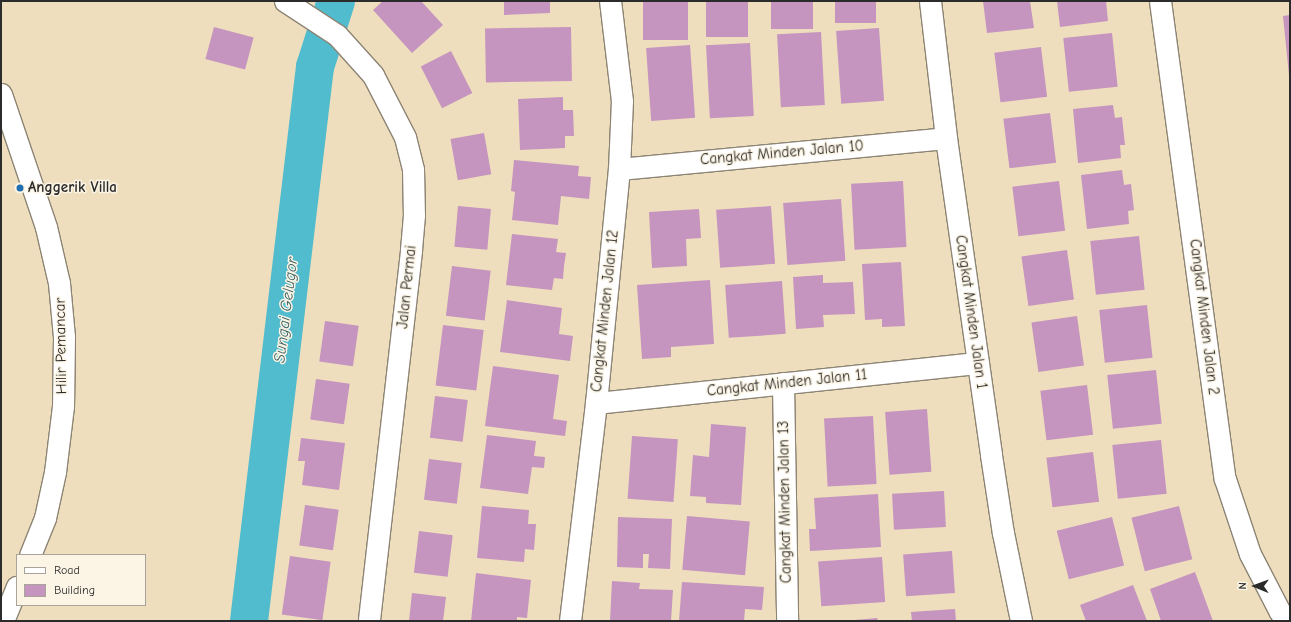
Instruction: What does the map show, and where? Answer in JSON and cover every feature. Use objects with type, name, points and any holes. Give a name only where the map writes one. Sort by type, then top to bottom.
[{"type":"street","name":"Jalan Permai","points":[[285,1],[307,13],[337,35],[373,75],[391,107],[405,137],[413,169],[414,215],[411,251],[369,621]]},
{"type":"street","name":"Cangkat Minden Jalan 12","points":[[570,621],[596,403],[619,169],[622,101],[610,1]]},
{"type":"street","name":"Cangkat Minden Jalan 1","points":[[930,1],[946,138],[978,363],[1003,533],[1021,621]]},
{"type":"street","name":"Cangkat Minden Jalan 2","points":[[1160,1],[1225,479],[1250,554],[1280,612],[1288,621]]},
{"type":"street","name":"Hilir Pemancar","points":[[1,94],[46,227],[59,283],[64,337],[62,406],[55,472],[45,518],[30,554]]},
{"type":"street","name":"Cangkat Minden Jalan 10","points":[[619,169],[946,138]]},
{"type":"street","name":"Cangkat Minden Jalan 11","points":[[596,403],[978,363]]},
{"type":"street","name":"Cangkat Minden Jalan 13","points":[[783,383],[787,621]]},
{"type":"street","points":[[3,621],[16,589]]},
{"type":"building","points":[[383,1],[421,1],[443,25],[412,53],[373,10]]},
{"type":"building","points":[[504,1],[550,1],[550,13],[504,15]]},
{"type":"building","points":[[643,1],[688,1],[688,40],[643,40]]},
{"type":"building","points":[[706,1],[748,1],[748,37],[706,37]]},
{"type":"building","points":[[771,1],[813,1],[813,29],[771,29]]},
{"type":"building","points":[[835,1],[876,1],[876,23],[835,23]]},
{"type":"building","points":[[983,1],[1030,1],[1034,28],[987,33]]},
{"type":"building","points":[[1057,1],[1106,1],[1108,21],[1060,27]]},
{"type":"building","points":[[1290,15],[1290,75],[1289,75],[1283,16]]},
{"type":"building","points":[[214,27],[254,38],[245,69],[205,59]]},
{"type":"building","points":[[571,27],[572,81],[486,82],[485,29]]},
{"type":"building","points":[[879,28],[884,101],[841,104],[836,31]]},
{"type":"building","points":[[821,32],[825,105],[781,107],[777,34]]},
{"type":"building","points":[[1112,33],[1118,87],[1069,92],[1063,38]]},
{"type":"building","points":[[750,43],[754,116],[710,118],[706,45]]},
{"type":"building","points":[[690,45],[695,118],[651,121],[646,48]]},
{"type":"building","points":[[1041,47],[1047,97],[1000,102],[994,53]]},
{"type":"building","points":[[451,51],[472,93],[442,108],[421,66]]},
{"type":"building","points":[[563,97],[563,110],[573,110],[574,136],[565,136],[565,148],[520,150],[518,99]]},
{"type":"building","points":[[1113,105],[1115,118],[1122,117],[1125,145],[1120,145],[1121,158],[1078,163],[1073,109]]},
{"type":"building","points":[[1050,113],[1056,163],[1009,168],[1003,119]]},
{"type":"building","points":[[484,133],[491,174],[458,180],[451,139]]},
{"type":"building","points":[[514,160],[579,166],[578,176],[591,177],[589,199],[561,196],[558,225],[512,220],[515,192],[511,191]]},
{"type":"building","points":[[1122,170],[1124,185],[1131,184],[1134,210],[1128,211],[1129,224],[1087,229],[1081,175]]},
{"type":"building","points":[[903,181],[906,247],[855,250],[851,184]]},
{"type":"building","points":[[1059,181],[1065,231],[1018,236],[1012,187]]},
{"type":"building","points":[[841,199],[845,261],[787,265],[783,203]]},
{"type":"building","points":[[458,206],[491,209],[487,250],[454,247]]},
{"type":"building","points":[[771,206],[775,264],[720,268],[716,210]]},
{"type":"building","points":[[699,209],[701,238],[686,239],[687,266],[652,268],[649,212]]},
{"type":"building","points":[[512,234],[558,239],[556,252],[566,253],[563,279],[554,278],[552,290],[506,285]]},
{"type":"building","points":[[1139,236],[1145,290],[1096,295],[1090,241]]},
{"type":"building","points":[[1067,250],[1074,300],[1028,306],[1021,256]]},
{"type":"building","points":[[901,262],[905,326],[882,327],[882,319],[865,320],[862,264]]},
{"type":"building","points":[[452,266],[491,271],[485,320],[446,316]]},
{"type":"building","points":[[823,275],[823,283],[853,282],[855,314],[823,315],[824,327],[796,329],[793,277]]},
{"type":"building","points":[[710,280],[714,344],[671,347],[671,357],[642,359],[637,285]]},
{"type":"building","points":[[782,281],[786,334],[729,338],[725,285]]},
{"type":"building","points":[[507,300],[562,308],[559,334],[573,336],[570,361],[500,352]]},
{"type":"building","points":[[1147,305],[1153,358],[1105,363],[1099,310]]},
{"type":"building","points":[[1077,316],[1084,366],[1038,372],[1031,322]]},
{"type":"building","points":[[325,321],[359,326],[353,366],[319,362]]},
{"type":"building","points":[[443,325],[484,330],[476,391],[436,386]]},
{"type":"building","points":[[493,366],[559,375],[553,419],[567,421],[565,436],[485,426]]},
{"type":"building","points":[[1156,370],[1162,424],[1113,429],[1107,375]]},
{"type":"building","points":[[316,379],[350,384],[344,424],[310,420]]},
{"type":"building","points":[[1087,385],[1093,435],[1046,440],[1040,391]]},
{"type":"building","points":[[435,396],[468,400],[463,442],[430,438]]},
{"type":"building","points":[[927,409],[931,472],[889,475],[885,412]]},
{"type":"building","points":[[873,416],[877,484],[828,486],[824,419]]},
{"type":"building","points":[[711,424],[746,427],[741,505],[706,503],[706,497],[690,496],[693,455],[709,457]]},
{"type":"building","points":[[487,435],[536,441],[534,456],[545,457],[544,468],[532,467],[528,494],[480,488]]},
{"type":"building","points":[[632,436],[678,439],[673,502],[628,499]]},
{"type":"building","points":[[301,438],[345,443],[339,490],[302,485],[305,461],[298,461]]},
{"type":"building","points":[[1161,440],[1167,494],[1118,499],[1112,445]]},
{"type":"building","points":[[1093,452],[1099,502],[1052,507],[1046,458]]},
{"type":"building","points":[[429,459],[462,463],[457,504],[424,500]]},
{"type":"building","points":[[944,491],[946,527],[894,530],[892,494]]},
{"type":"building","points":[[878,494],[881,547],[810,551],[809,529],[816,529],[814,498]]},
{"type":"building","points":[[305,505],[339,510],[333,550],[299,546]]},
{"type":"building","points":[[482,506],[529,510],[528,524],[536,524],[534,550],[525,549],[524,562],[477,558]]},
{"type":"building","points":[[1179,506],[1192,559],[1145,571],[1131,518]]},
{"type":"building","points":[[687,516],[750,521],[745,575],[682,570]]},
{"type":"building","points":[[618,517],[672,519],[670,569],[648,568],[649,554],[643,554],[643,568],[617,567]]},
{"type":"building","points":[[1112,517],[1124,566],[1069,579],[1057,531]]},
{"type":"building","points":[[419,531],[453,535],[448,577],[414,573]]},
{"type":"building","points":[[952,551],[955,593],[906,596],[903,554]]},
{"type":"building","points":[[290,556],[331,562],[322,620],[282,614]]},
{"type":"building","points":[[882,557],[885,602],[821,606],[818,561]]},
{"type":"building","points":[[1195,572],[1213,621],[1161,621],[1150,589]]},
{"type":"building","points":[[476,573],[531,580],[527,618],[517,617],[517,621],[471,621]]},
{"type":"building","points":[[612,581],[640,583],[639,589],[673,590],[671,621],[610,621]]},
{"type":"building","points":[[682,582],[764,587],[762,610],[745,609],[744,621],[679,621]]},
{"type":"building","points":[[1133,585],[1147,621],[1086,621],[1080,605]]},
{"type":"building","points":[[412,593],[446,597],[443,621],[409,621]]},
{"type":"building","points":[[955,609],[956,621],[912,621],[911,612]]},
{"type":"building","points":[[877,618],[878,621],[855,621],[855,620]]},
{"type":"waterway","name":"Sungai Gelugor","points":[[249,621],[315,67],[336,1]]},
{"type":"place","name":"Anggerik Villa","points":[[20,188]]}]
